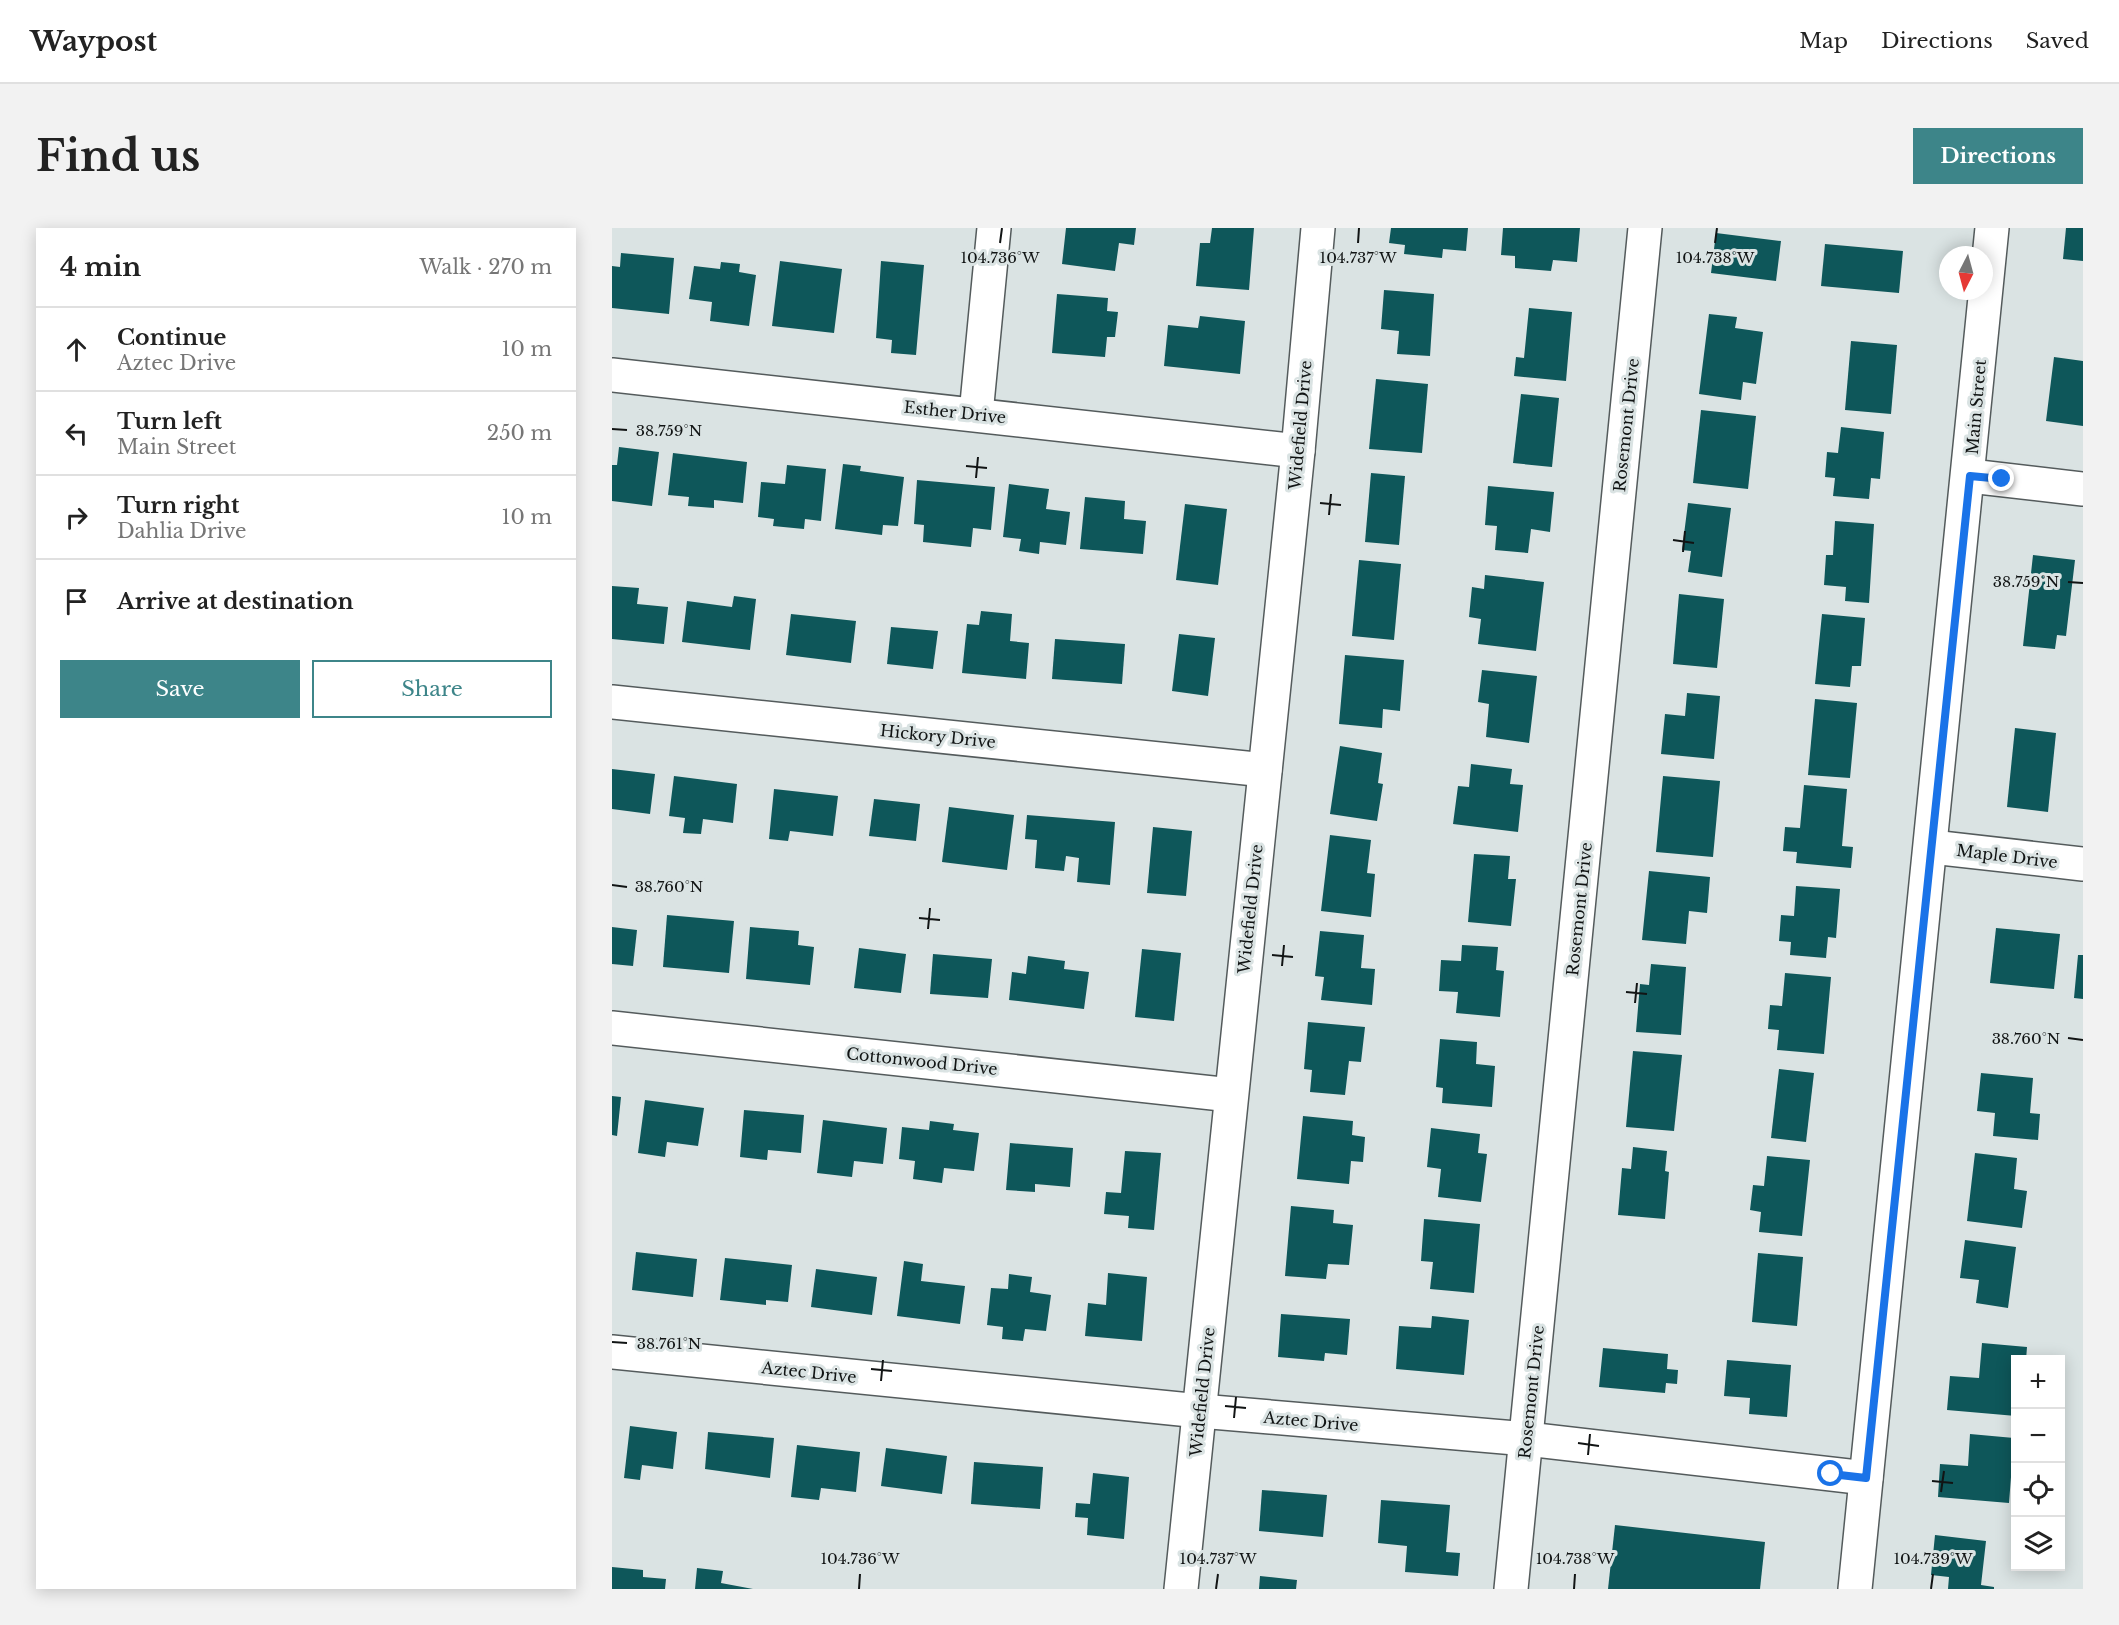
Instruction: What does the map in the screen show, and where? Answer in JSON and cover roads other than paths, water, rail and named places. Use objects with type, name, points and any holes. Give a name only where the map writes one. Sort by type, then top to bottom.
[{"type":"street","points":[[976,414],[994,228]]},
{"type":"street","name":"Widefield Drive","points":[[1181,1589],[1298,451],[1318,228]]},
{"type":"street","name":"Rosemont Drive","points":[[1511,1589],[1645,228]]},
{"type":"street","name":"Main Street","points":[[1855,1589],[1970,476],[1992,228]]},
{"type":"street","name":"Esther Drive","points":[[612,375],[1298,451]]},
{"type":"street","points":[[1970,476],[2083,489]]},
{"type":"street","name":"Hickory Drive","points":[[612,702],[1265,770]]},
{"type":"street","name":"Maple Drive","points":[[1932,847],[2083,864]]},
{"type":"street","name":"Cottonwood Drive","points":[[612,1028],[1231,1095]]},
{"type":"street","name":"Aztec Drive","points":[[612,1352],[1200,1412],[1527,1439],[1866,1478]]}]
